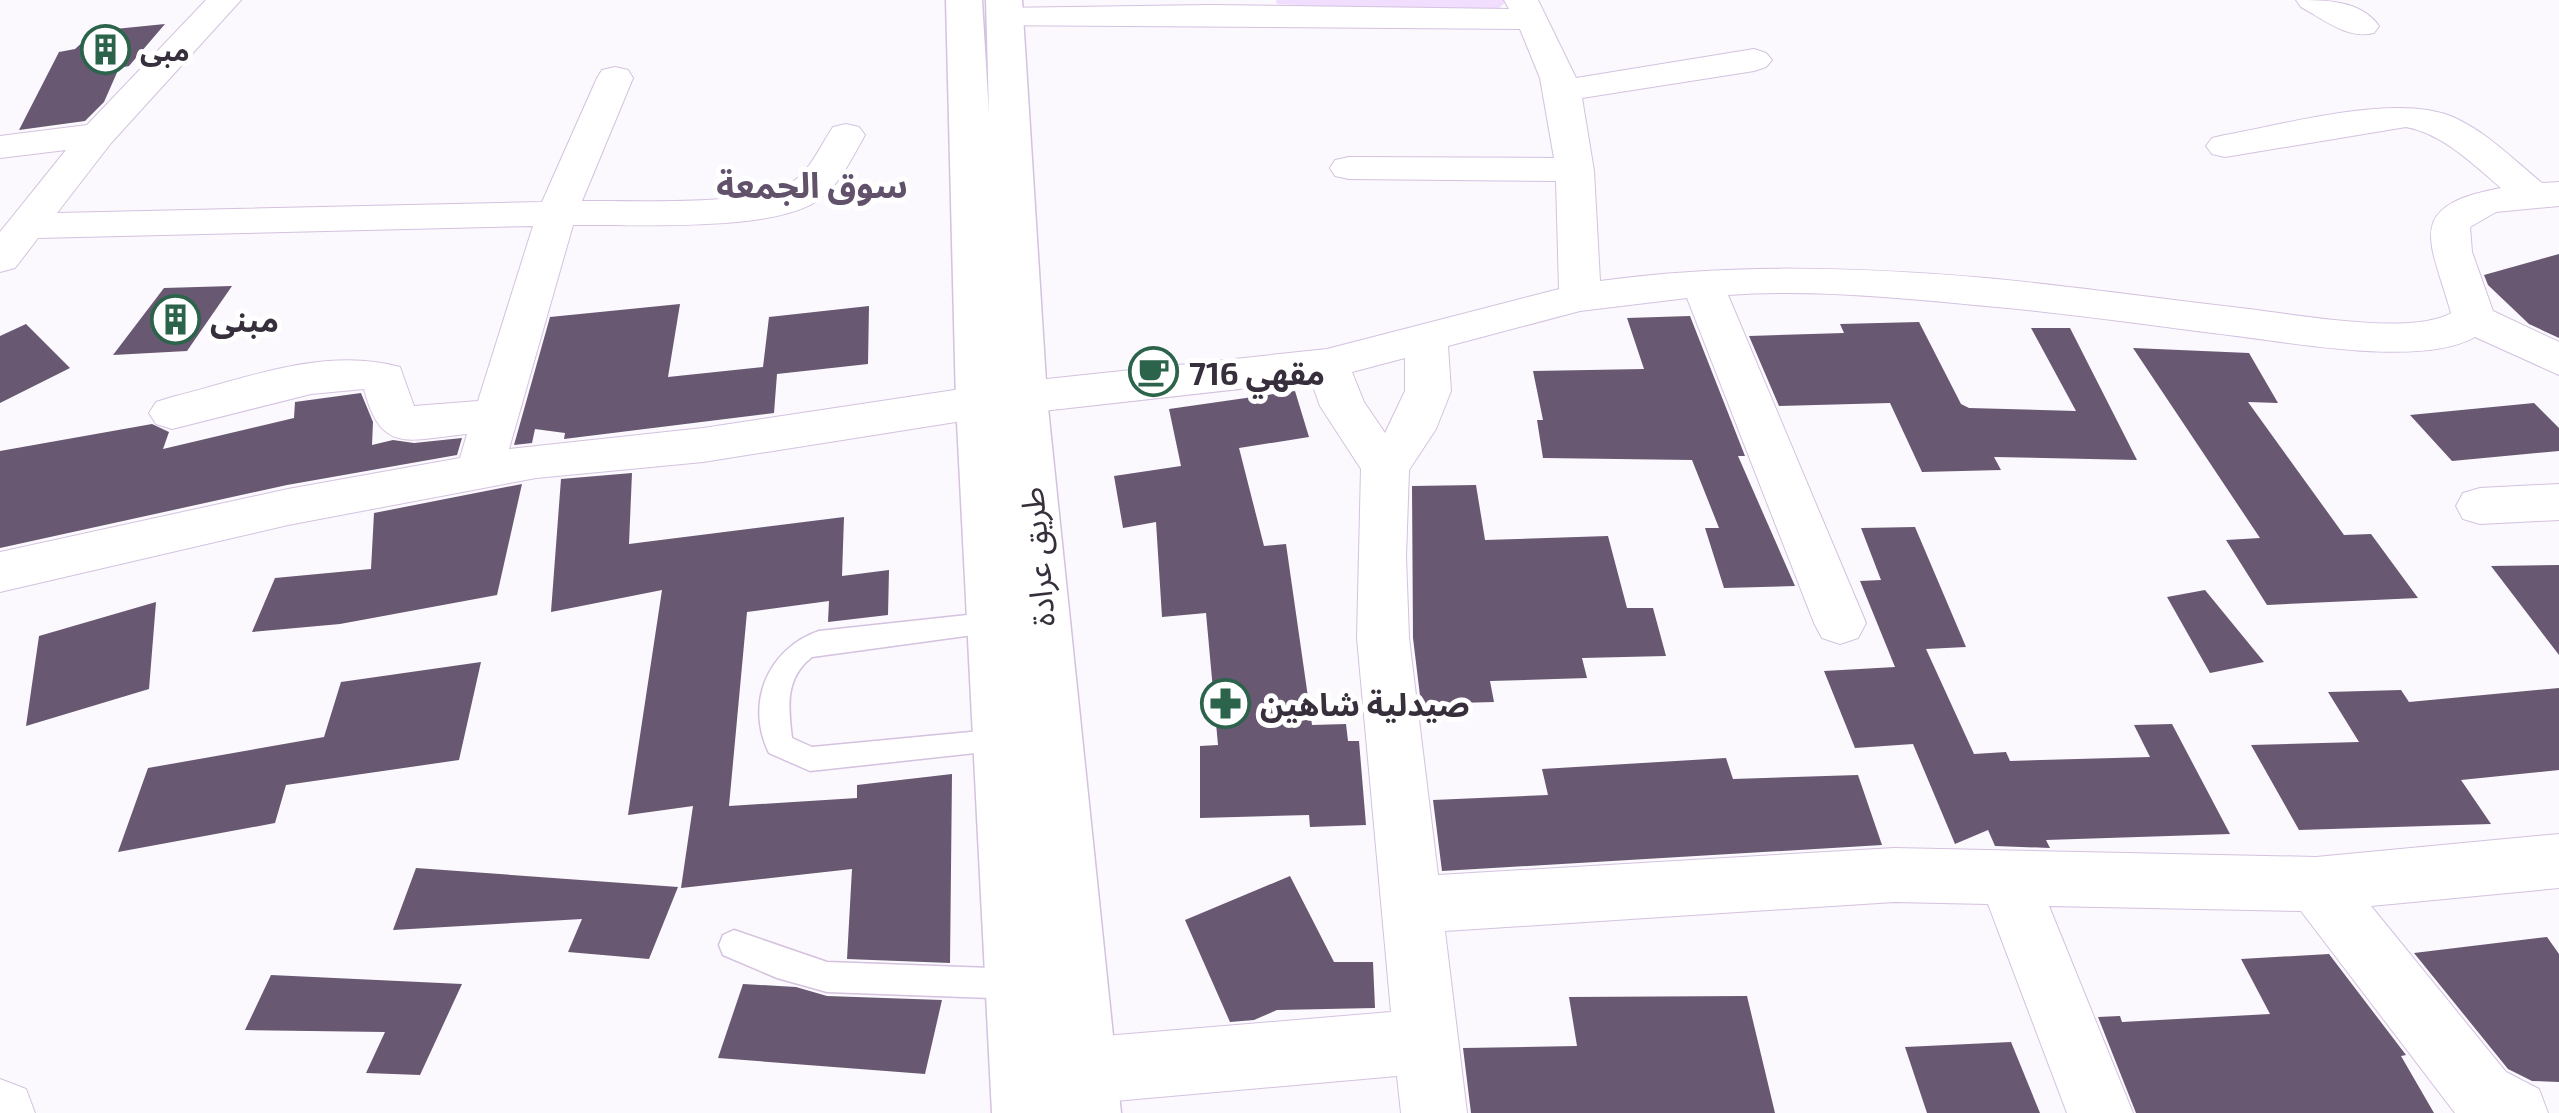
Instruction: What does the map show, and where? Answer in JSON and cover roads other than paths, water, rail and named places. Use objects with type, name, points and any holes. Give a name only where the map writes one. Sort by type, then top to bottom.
[{"type":"main road","name":"طريق عرادة","points":[[991,6],[1002,400],[995,622],[1029,1113]]},
{"type":"main road","name":"طريق عرادة","points":[[1002,400],[1082,1092]]},
{"type":"street","points":[[0,259],[98,135],[224,0]]},
{"type":"street","points":[[2312,0],[2362,26]]},
{"type":"street","points":[[991,6],[1210,16],[1526,9],[1548,50],[1561,90],[1574,170],[1580,297]]},
{"type":"street","points":[[1561,90],[1754,60]]},
{"type":"street","points":[[479,472],[558,213],[615,78]]},
{"type":"street","points":[[2225,146],[2406,116],[2423,117],[2442,124],[2547,195]]},
{"type":"street","points":[[0,147],[98,135]]},
{"type":"street","points":[[29,226],[739,209],[784,203],[808,192],[821,179],[846,135]]},
{"type":"street","points":[[1349,168],[1574,170]]},
{"type":"street","points":[[2547,195],[2484,203],[2456,214],[2449,224],[2448,242],[2474,318],[2559,360]]},
{"type":"street","points":[[0,572],[288,507],[536,461],[704,445],[1002,400],[1327,364],[1580,297],[1702,284],[1767,279],[1986,292],[2339,334],[2416,337],[2451,332],[2474,318]]},
{"type":"street","points":[[1702,284],[1840,623]]},
{"type":"street","points":[[1426,340],[1428,391],[1413,430],[1385,468],[1381,557],[1383,638],[1434,1113]]},
{"type":"street","points":[[1327,364],[1360,437],[1385,468]]},
{"type":"street","points":[[172,413],[338,374],[366,372],[384,378],[393,415],[403,423],[496,416]]},
{"type":"street","points":[[2480,506],[2559,502]]},
{"type":"street","points":[[1414,905],[1894,875],[2316,884],[2559,860]]},
{"type":"street","points":[[2008,878],[2100,1113]]},
{"type":"street","points":[[2316,884],[2483,1095],[2515,1113]]},
{"type":"street","points":[[1082,1092],[1427,1040]]},
{"type":"lane","points":[[995,622],[819,642],[797,648],[784,666],[773,704],[780,745],[810,758],[1002,742]]},
{"type":"lane","points":[[734,945],[778,963],[826,976],[1020,984]]},
{"type":"place","name":"مبى","points":[[105,50]]},
{"type":"place","name":"مبنى","points":[[175,319]]},
{"type":"place","name":"مقهي 716","points":[[1154,372]]},
{"type":"place","name":"صيدلية شاهين","points":[[1225,703]]},
{"type":"district","name":"سوق الجمعة","points":[[812,184]]}]
